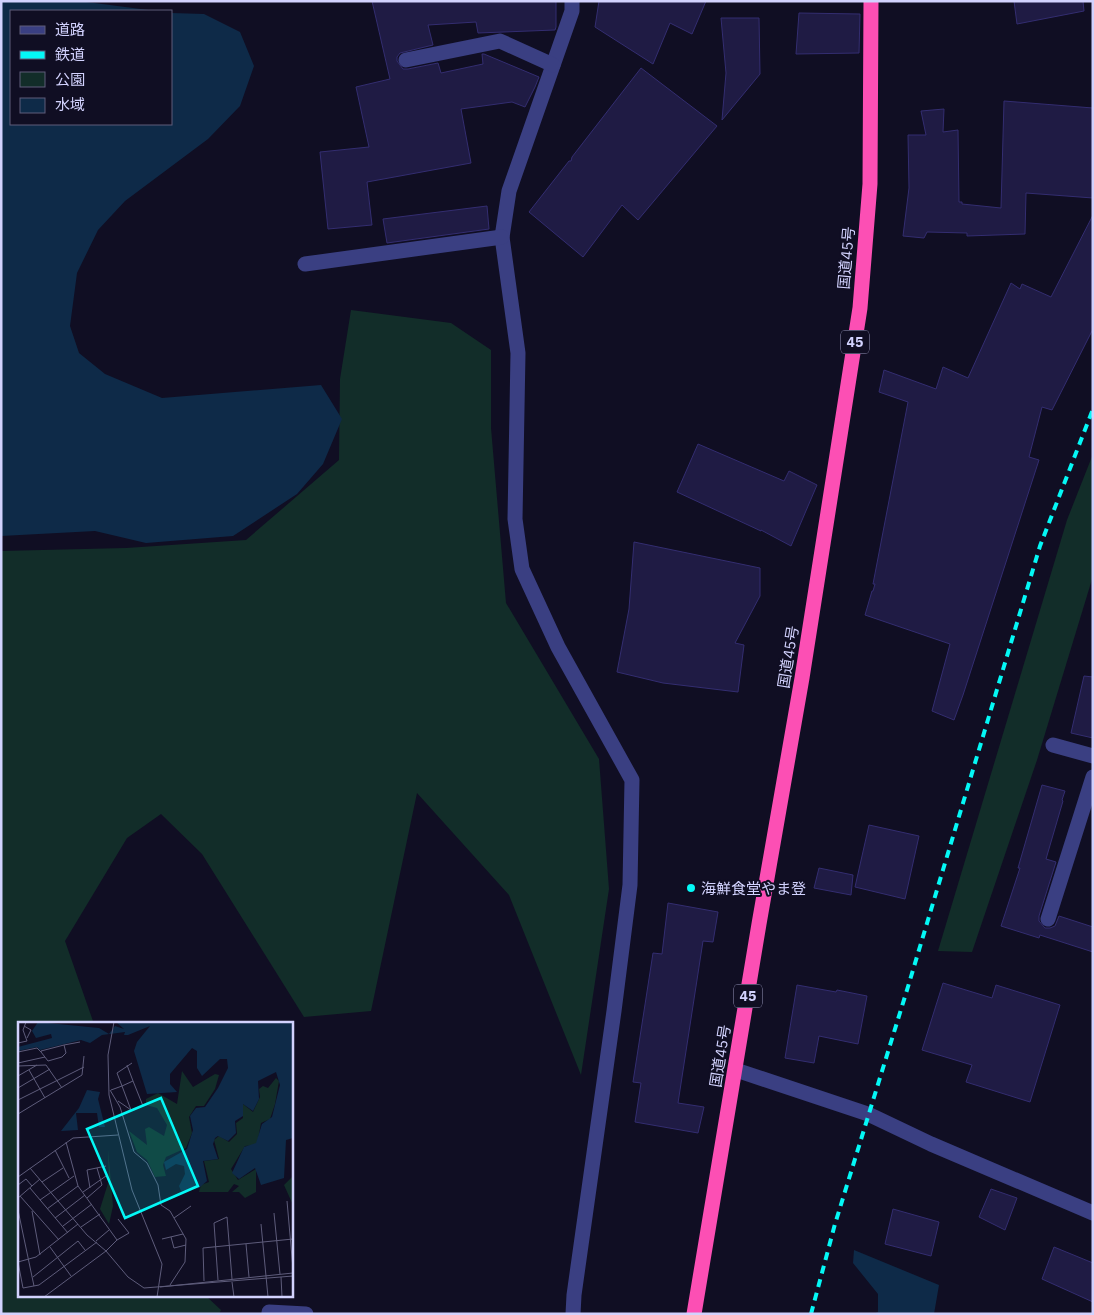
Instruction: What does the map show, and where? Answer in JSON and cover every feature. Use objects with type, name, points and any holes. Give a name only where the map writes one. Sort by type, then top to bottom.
[{"type":"highway","name":"国道45号","points":[[694,1314],[802,678],[860,308],[870,184],[871,1]]},
{"type":"street","points":[[572,1],[572,11],[509,191],[502,237],[518,353],[515,519],[522,569],[558,647],[632,780],[630,885],[574,1295],[573,1314]]},
{"type":"street","points":[[406,60],[500,41],[553,65]]},
{"type":"street","points":[[305,264],[502,237]]},
{"type":"street","points":[[1053,745],[1093,756]]},
{"type":"street","points":[[1048,919],[1093,777]]},
{"type":"street","points":[[736,1070],[868,1114],[931,1144],[1093,1213]]},
{"type":"street","points":[[270,1314],[270,1312],[306,1314]]},
{"type":"green space","points":[[351,310],[451,323],[491,350],[491,428],[506,603],[599,759],[609,889],[581,1075],[509,895],[417,793],[371,1011],[304,1017],[202,854],[161,814],[127,838],[65,941],[93,1022],[18,1022],[18,1298],[208,1298],[221,1310],[219,1314],[1,1314],[1,551],[126,548],[246,540],[339,460],[340,379]]},
{"type":"green space","points":[[1093,454],[1093,576],[1037,760],[972,952],[938,951],[1067,520]]},
{"type":"water","points":[[1,1],[79,1],[148,10],[10,10],[10,125],[172,125],[172,13],[204,14],[240,32],[254,66],[240,106],[208,139],[125,201],[98,230],[77,273],[70,326],[79,353],[105,374],[162,398],[321,385],[342,419],[323,464],[297,494],[233,536],[146,543],[95,531],[1,536]]},
{"type":"water","points":[[854,1250],[939,1285],[934,1314],[873,1314],[878,1312],[878,1294],[853,1263]]},
{"type":"building","points":[[372,1],[556,1],[556,27],[555,30],[478,33],[476,22],[428,25],[433,45],[400,53],[397,61],[403,69],[438,63],[441,73],[483,64],[482,54],[484,54],[539,77],[535,87],[525,107],[512,102],[461,109],[471,163],[367,182],[372,225],[328,229],[320,152],[369,147],[356,87],[390,79]]},
{"type":"building","points":[[599,1],[706,1],[692,34],[670,23],[653,64],[595,27]]},
{"type":"building","points":[[1014,1],[1083,1],[1084,11],[1017,24]]},
{"type":"building","points":[[799,13],[860,14],[859,53],[796,54]]},
{"type":"building","points":[[721,18],[759,18],[760,74],[722,120],[726,73]]},
{"type":"building","points":[[641,68],[717,126],[638,220],[622,205],[583,257],[529,212],[569,161],[571,161],[572,157]]},
{"type":"building","points":[[1004,101],[1093,108],[1093,198],[1026,193],[1025,234],[967,236],[967,233],[927,232],[924,238],[903,236],[909,188],[908,135],[926,135],[921,111],[944,109],[943,132],[958,130],[959,202],[962,202],[962,204],[1001,208]]},
{"type":"building","points":[[487,206],[489,229],[387,243],[383,219]]},
{"type":"building","points":[[1093,215],[1093,329],[1052,410],[1042,407],[1029,457],[1039,460],[954,720],[932,711],[950,644],[865,615],[875,584],[873,584],[908,402],[879,392],[884,370],[936,389],[943,367],[968,378],[1011,283],[1020,289],[1022,284],[1051,297]]},
{"type":"building","points":[[698,444],[784,481],[789,471],[817,485],[791,546],[761,530],[677,492]]},
{"type":"building","points":[[634,542],[760,568],[760,596],[735,643],[744,645],[738,692],[663,683],[617,672],[629,609]]},
{"type":"building","points":[[1084,676],[1093,677],[1093,738],[1071,733]]},
{"type":"building","points":[[1042,785],[1065,791],[1046,859],[1056,862],[1039,921],[1045,928],[1050,928],[1055,926],[1059,916],[1093,927],[1093,952],[1040,935],[1039,938],[1001,926],[1020,868],[1018,868]]},
{"type":"building","points":[[869,825],[919,836],[905,899],[855,887]]},
{"type":"building","points":[[819,868],[853,875],[851,895],[814,888]]},
{"type":"building","points":[[668,903],[718,912],[713,942],[703,941],[678,1103],[704,1107],[698,1133],[635,1122],[641,1083],[633,1082],[653,953],[662,954]]},
{"type":"building","points":[[943,983],[992,998],[996,985],[1060,1005],[1030,1102],[966,1082],[972,1065],[922,1050]]},
{"type":"building","points":[[797,985],[867,996],[858,1044],[819,1036],[814,1063],[785,1058]]},
{"type":"building","points":[[991,1189],[1017,1198],[1005,1230],[979,1217]]},
{"type":"building","points":[[893,1209],[939,1222],[931,1256],[885,1244]]},
{"type":"building","points":[[1054,1247],[1093,1263],[1093,1302],[1042,1279]]},
{"type":"railway","points":[[811,1314],[835,1224],[1040,546],[1093,409]]},
{"type":"place","name":"海鮮食堂やま登","points":[[691,888]]}]
